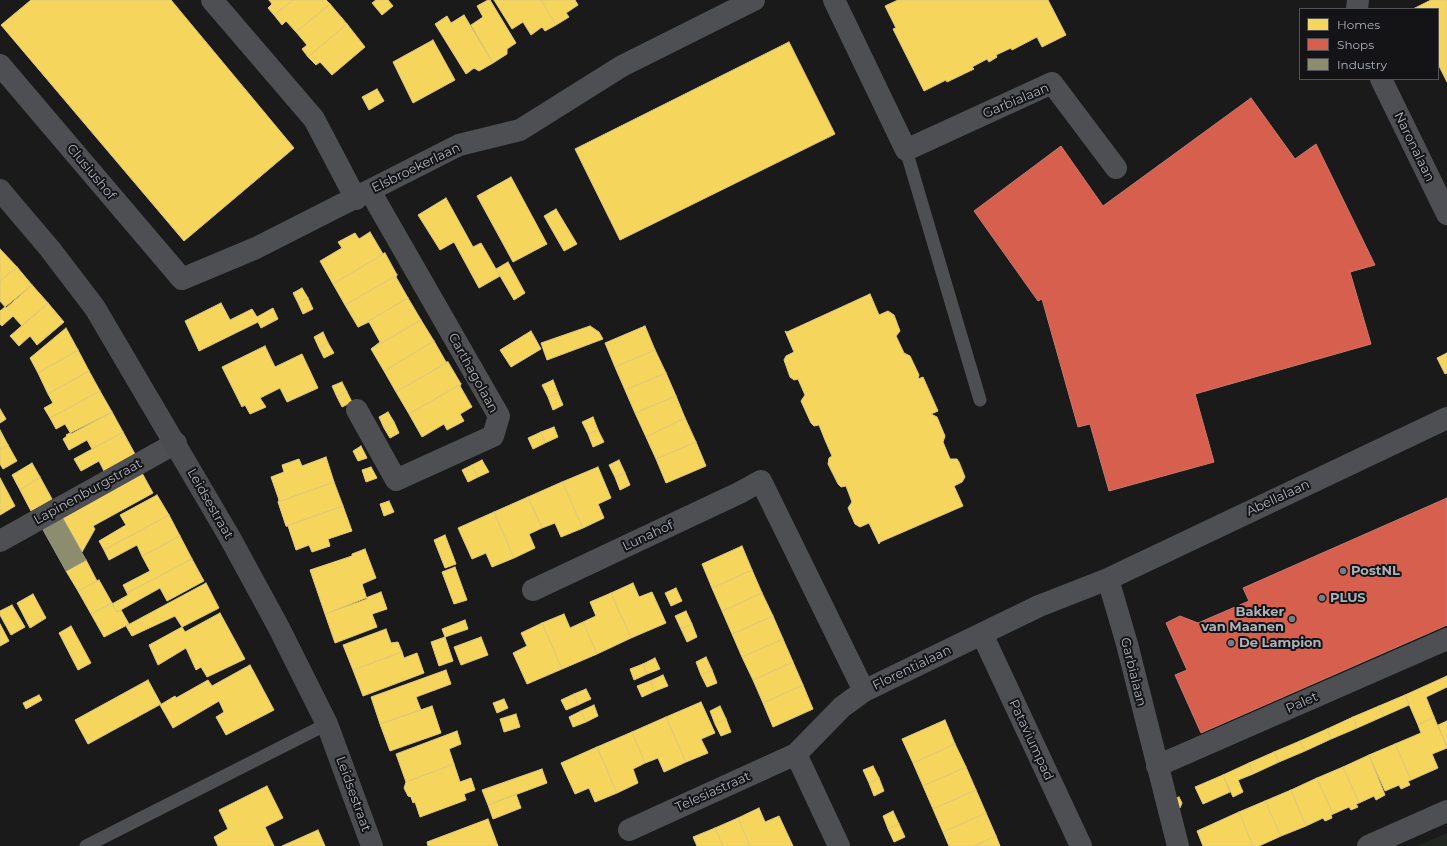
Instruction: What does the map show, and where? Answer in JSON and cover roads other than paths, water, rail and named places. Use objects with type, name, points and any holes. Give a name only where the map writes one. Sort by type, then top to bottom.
[{"type":"main road","name":"Leidsestraat","points":[[0,190],[50,249],[95,308],[176,443],[268,609],[327,724],[372,846]]},
{"type":"street","points":[[212,0],[314,119],[363,195]]},
{"type":"street","name":"Elsbroekerlaan","points":[[182,279],[256,248],[459,145],[520,130],[622,66],[754,0]]},
{"type":"street","points":[[834,0],[906,150]]},
{"type":"street","name":"Clusiushof","points":[[0,65],[182,279]]},
{"type":"street","name":"Naronalaan","points":[[1381,80],[1447,214]]},
{"type":"street","name":"Garbialaan","points":[[906,150],[1052,83],[1116,168]]},
{"type":"street","name":"Carthagolaan","points":[[357,410],[396,480],[494,436],[499,416],[363,195]]},
{"type":"street","name":"Abellalaan","points":[[1108,579],[1447,418]]},
{"type":"street","name":"Lapinenburgstraat","points":[[0,540],[176,443]]},
{"type":"street","name":"Florentialaan","points":[[761,480],[864,691],[1039,606],[1108,579]]},
{"type":"street","name":"Lunahof","points":[[533,590],[739,493],[761,480]]},
{"type":"street","name":"Garbialaan","points":[[1108,579],[1127,644],[1178,846]]},
{"type":"street","name":"Pataviumpad","points":[[982,634],[1081,846]]},
{"type":"street","name":"Palet","points":[[1157,766],[1447,640]]},
{"type":"street","name":"Telesiastraat","points":[[629,830],[796,754],[842,707],[864,691]]},
{"type":"street","points":[[796,754],[839,846]]},
{"type":"street","points":[[1368,846],[1447,811]]},
{"type":"lane","points":[[906,150],[980,400]]},
{"type":"lane","points":[[86,846],[327,724]]},
{"type":"place","name":"PostNL","points":[[1343,571]]},
{"type":"place","name":"PLUS","points":[[1322,598]]},
{"type":"place","name":"Bakker van Maanen","points":[[1292,619]]},
{"type":"place","name":"De Lampion","points":[[1231,643]]}]
